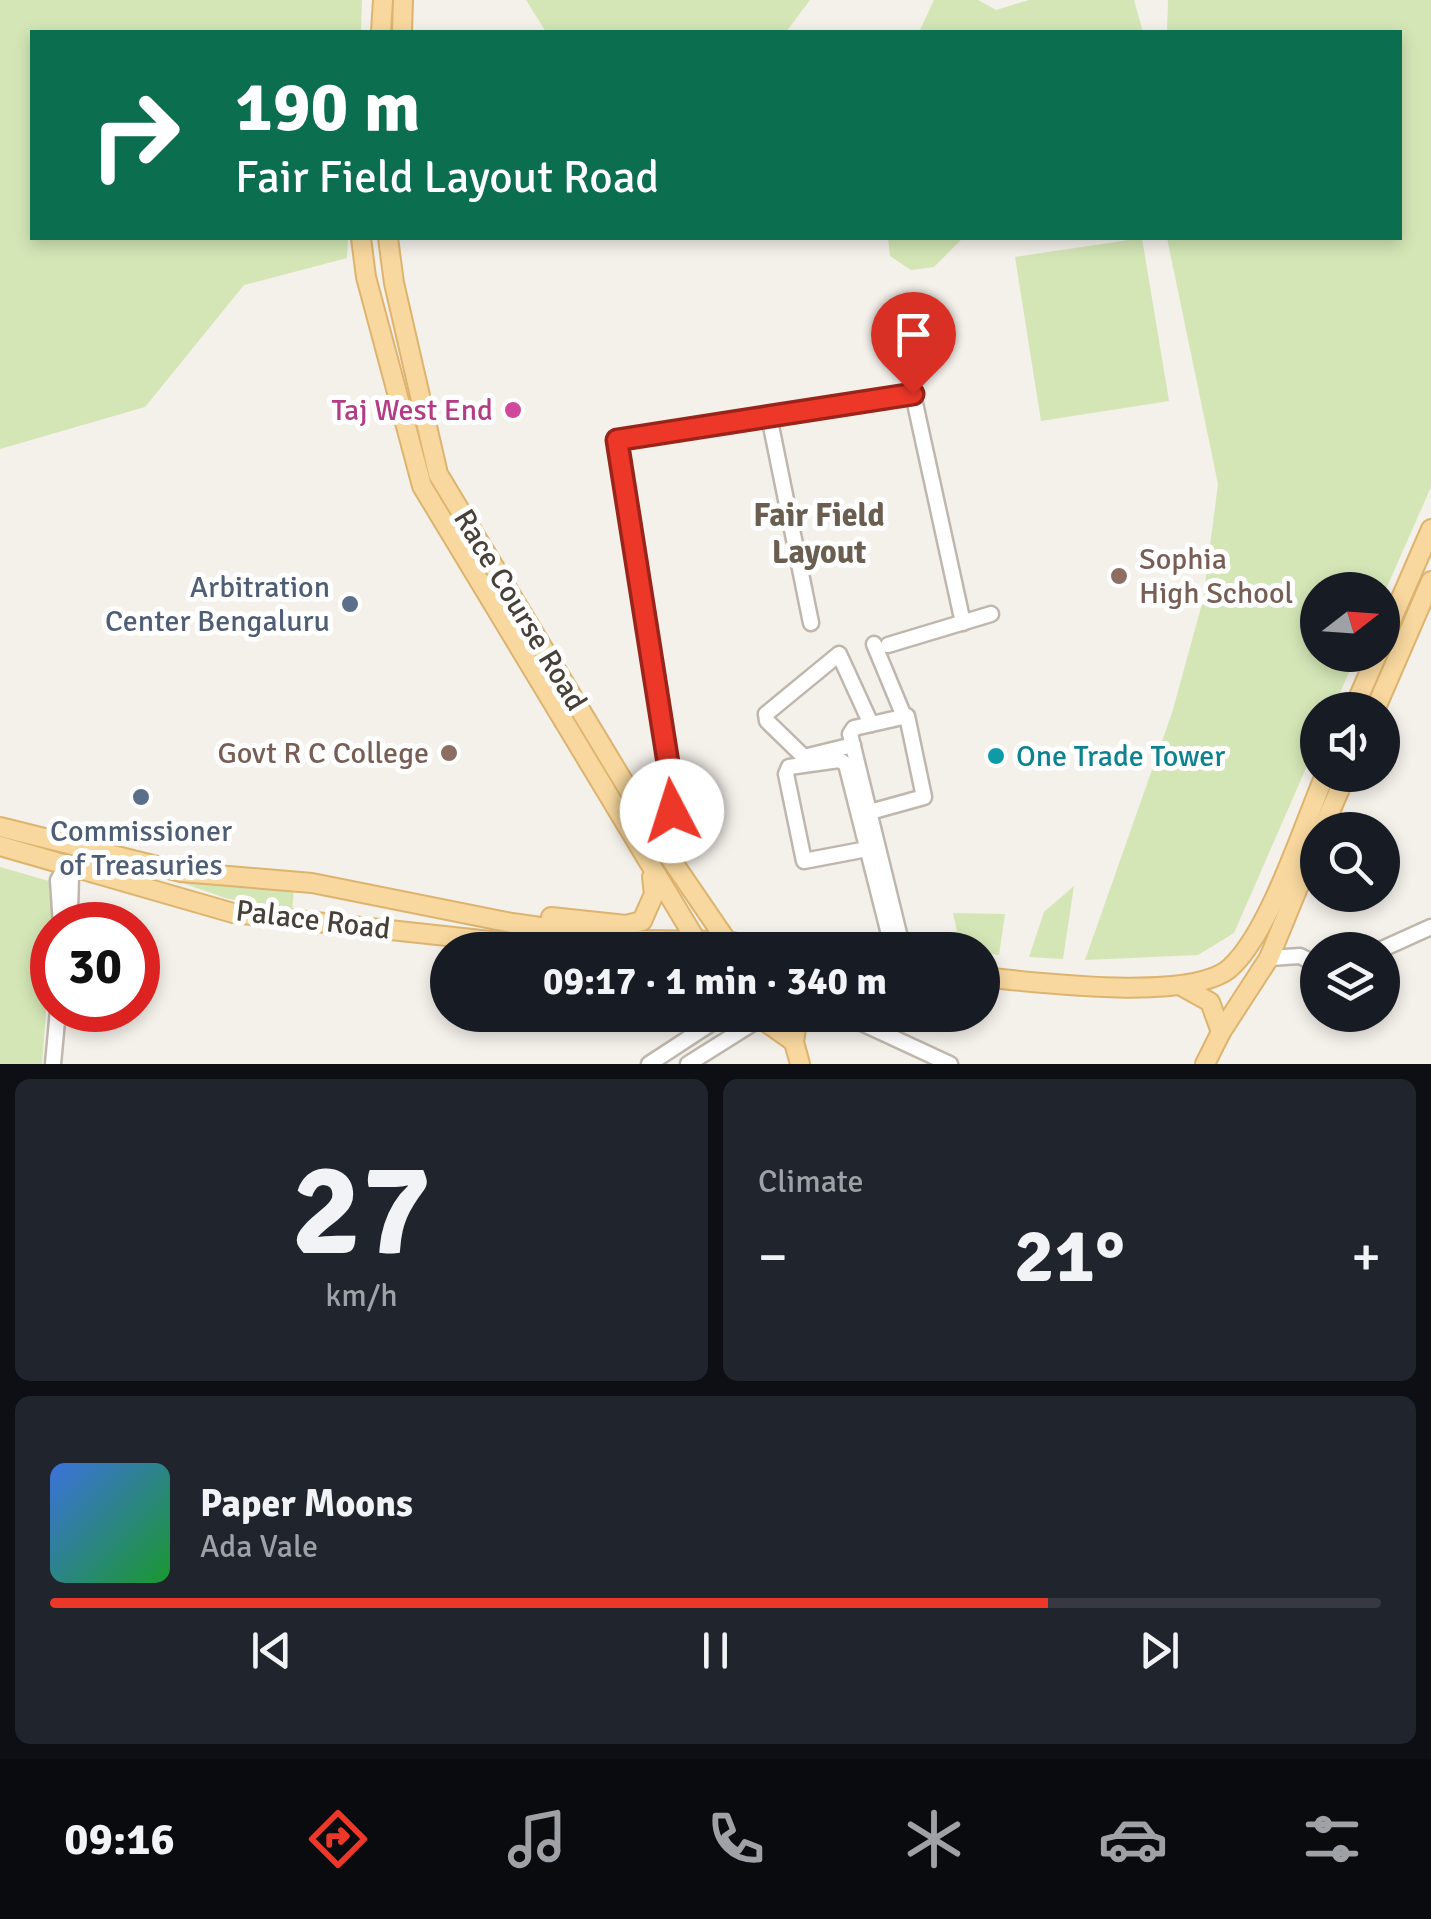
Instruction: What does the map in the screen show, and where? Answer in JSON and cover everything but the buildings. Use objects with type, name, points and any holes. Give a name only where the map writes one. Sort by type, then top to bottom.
[{"type":"main road","points":[[382,30],[384,0]]},
{"type":"main road","points":[[402,30],[404,0]]},
{"type":"main road","name":"Race Course Road","points":[[362,240],[366,277],[422,486],[690,932]]},
{"type":"main road","name":"Race Course Road","points":[[388,240],[394,284],[438,474],[666,852],[721,932]]},
{"type":"main road","points":[[1400,600],[1431,529]]},
{"type":"main road","points":[[1383,692],[1431,580]]},
{"type":"main road","points":[[1000,978],[1183,987],[1212,979],[1240,956],[1266,914],[1318,792]]},
{"type":"main road","name":"Palace Road","points":[[0,827],[181,872],[298,881],[583,932]]},
{"type":"main road","name":"Palace Road","points":[[0,846],[233,913],[430,935]]},
{"type":"main road","name":"Palace Road","points":[[497,918],[514,912],[626,926],[642,921],[654,894],[651,870]]},
{"type":"main road","points":[[1205,1064],[1220,1032],[1269,958],[1300,883]]},
{"type":"main road","points":[[391,931],[397,900]]},
{"type":"main road","points":[[1240,956],[1269,958]]},
{"type":"main road","points":[[1183,987],[1210,1002],[1220,1032]]},
{"type":"main road","points":[[781,1032],[794,1042]]},
{"type":"main road","points":[[795,1032],[800,1064]]},
{"type":"street","points":[[666,852],[671,782],[617,440],[913,394],[963,622]]},
{"type":"street","points":[[769,416],[811,623]]},
{"type":"street","points":[[870,812],[924,798],[909,719],[902,714],[881,644],[991,614]]},
{"type":"street","points":[[853,744],[804,757],[765,718],[838,654],[871,724]]},
{"type":"street","points":[[899,932],[851,731],[902,714]]},
{"type":"street","points":[[866,849],[804,860],[786,774],[789,767],[843,761],[888,932]]},
{"type":"street","points":[[60,843],[64,866],[71,876],[70,902]]},
{"type":"street","points":[[1400,941],[1431,926]]},
{"type":"street","points":[[1269,958],[1300,956]]},
{"type":"street","points":[[53,1064],[56,1032]]},
{"type":"street","points":[[649,1064],[698,1032]]},
{"type":"street","points":[[688,1064],[737,1032]]},
{"type":"street","points":[[881,1032],[950,1064]]},
{"type":"green space","points":[[0,0],[362,0],[361,30],[30,30],[30,240],[348,240],[347,258],[244,285],[145,407],[0,449]]},
{"type":"green space","points":[[526,0],[810,0],[788,30],[545,30]]},
{"type":"green space","points":[[934,0],[978,0],[996,10],[1029,0],[1134,0],[1142,30],[920,30]]},
{"type":"green space","points":[[1168,0],[1431,0],[1431,487],[1394,572],[1300,572],[1300,672],[1349,672],[1340,692],[1300,692],[1300,782],[1234,933],[1198,955],[1085,960],[1172,713],[1203,600],[1218,484],[1167,240],[1402,240],[1402,30],[1167,30]]},
{"type":"green space","points":[[888,240],[961,240],[934,267],[911,270],[890,256]]},
{"type":"green space","points":[[1142,240],[1169,401],[1041,421],[1015,257]]},
{"type":"green space","points":[[0,867],[56,883],[55,902],[30,902],[30,1032],[44,1032],[42,1064],[0,1064]]},
{"type":"green space","points":[[177,881],[294,888],[292,912],[225,898]]},
{"type":"green space","points":[[1074,886],[1063,959],[1029,957],[1044,912]]},
{"type":"green space","points":[[953,913],[1005,914],[1000,948],[1000,932],[957,932]]},
{"type":"place","name":"Taj West End","points":[[513,410]]},
{"type":"place","name":"Sophia High School","points":[[1119,576]]},
{"type":"place","name":"Arbitration Center Bengaluru","points":[[350,604]]},
{"type":"place","name":"Govt R C College","points":[[449,753]]},
{"type":"place","name":"One Trade Tower","points":[[996,756]]},
{"type":"place","name":"Commissioner of Treasuries","points":[[141,797]]},
{"type":"district","name":"Fair Field Layout","points":[[819,534]]},
{"type":"route","points":[[672,811],[671,782],[617,440],[913,394]]}]
